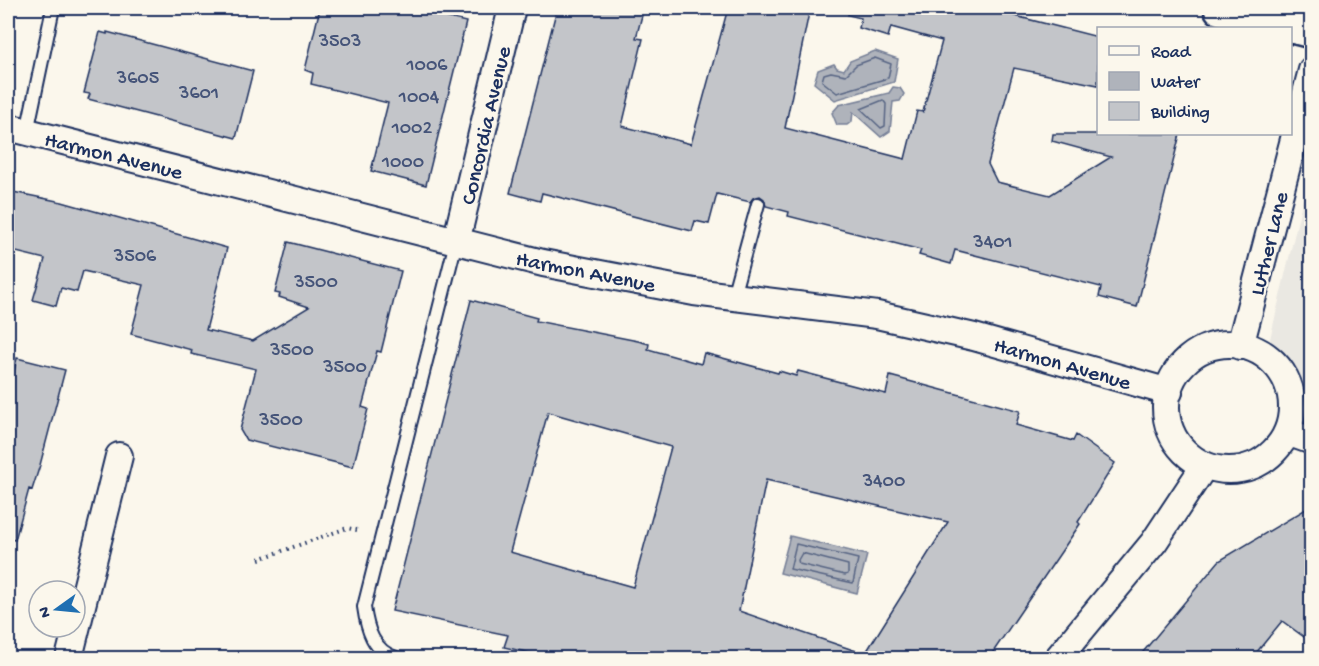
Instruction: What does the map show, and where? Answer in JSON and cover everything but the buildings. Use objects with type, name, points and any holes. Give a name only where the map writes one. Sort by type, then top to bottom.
[{"type":"main road","points":[[1221,8],[1311,31]]},
{"type":"street","name":"Concordia Avenue","points":[[456,242],[512,8]]},
{"type":"street","name":"Luther Lane","points":[[1240,346],[1311,70]]},
{"type":"street","name":"Harmon Avenue","points":[[17,129],[543,263],[694,292],[877,315],[974,337],[1169,392]]},
{"type":"street","points":[[1215,346],[1240,346],[1256,350],[1274,363],[1286,380],[1292,401],[1291,422],[1282,442],[1268,458],[1249,468],[1228,471],[1204,465],[1191,457],[1177,442],[1168,424],[1167,404],[1169,392],[1181,367],[1196,354],[1215,346]]},
{"type":"street","points":[[1287,432],[1311,441]]},
{"type":"street","points":[[69,658],[119,456]]},
{"type":"street","points":[[1058,658],[1154,542],[1204,465]]},
{"type":"lane","points":[[17,129],[53,8]]},
{"type":"lane","points":[[733,296],[758,204]]},
{"type":"lane","points":[[396,658],[378,648],[367,629],[364,607],[456,242]]},
{"type":"path","points":[[259,559],[347,528],[382,536]]},
{"type":"shaded area","points":[[1311,164],[1311,391],[1270,339]]},
{"type":"water","points":[[875,51],[898,59],[894,82],[835,100],[814,83],[818,70],[834,64],[837,68],[844,70],[850,61]]},
{"type":"water","points":[[893,87],[900,88],[904,94],[900,101],[893,102],[890,131],[881,137],[853,112],[852,121],[847,125],[837,125],[832,113],[839,105],[889,93]]},
{"type":"water","points":[[790,536],[867,555],[857,593],[780,573]]}]
